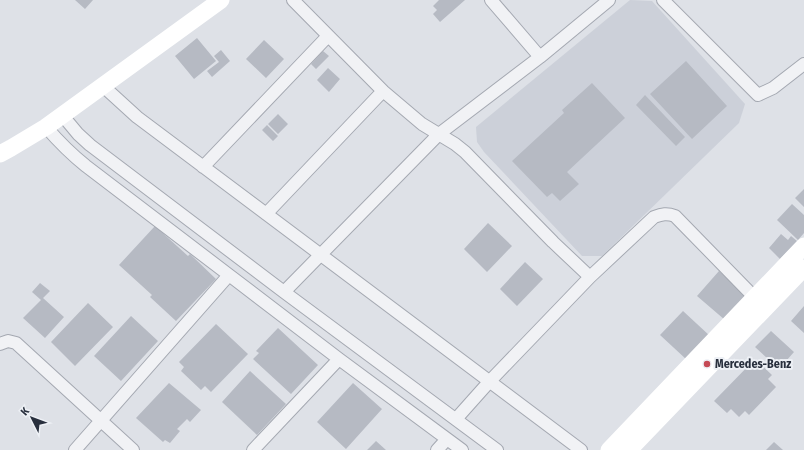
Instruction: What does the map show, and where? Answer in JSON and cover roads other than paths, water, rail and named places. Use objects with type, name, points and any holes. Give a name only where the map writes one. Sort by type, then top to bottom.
[{"type":"street","points":[[0,154],[63,116],[221,0]]},
{"type":"street","points":[[293,0],[383,91],[422,124],[455,144],[465,152],[552,242],[590,277]]},
{"type":"street","points":[[491,0],[540,57]]},
{"type":"street","points":[[284,292],[439,134],[540,57],[609,0]]},
{"type":"street","points":[[663,0],[758,95],[773,88],[804,64]]},
{"type":"street","points":[[203,167],[328,36]]},
{"type":"street","points":[[103,86],[137,117],[580,450]]},
{"type":"street","points":[[266,214],[383,91]]},
{"type":"street","points":[[63,116],[78,134],[90,145],[284,292],[497,450]]},
{"type":"street","points":[[46,127],[69,153],[339,359],[462,450]]},
{"type":"street","points":[[456,419],[590,277],[654,217],[662,214],[674,216],[760,303]]},
{"type":"street","points":[[629,450],[760,303],[804,246]]},
{"type":"street","points":[[609,450],[760,303],[804,268]]},
{"type":"street","points":[[75,450],[230,275]]},
{"type":"street","points":[[0,344],[8,341],[16,343],[133,450]]},
{"type":"street","points":[[253,450],[339,359]]},
{"type":"street","points":[[437,450],[447,439]]},
{"type":"place","name":"Mercedes-Benz","points":[[707,364]]}]
